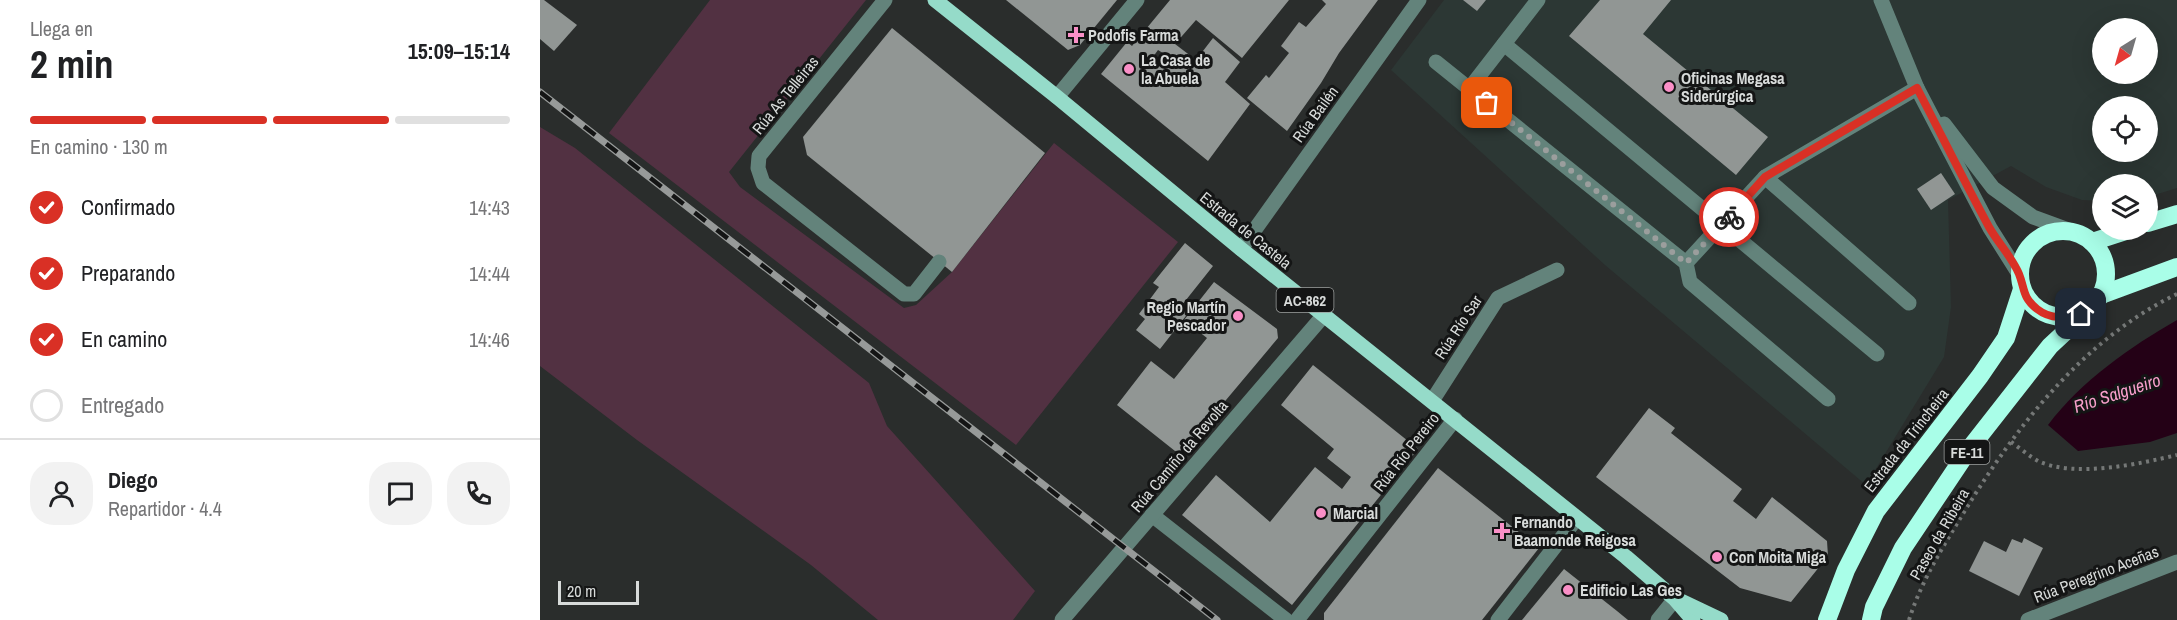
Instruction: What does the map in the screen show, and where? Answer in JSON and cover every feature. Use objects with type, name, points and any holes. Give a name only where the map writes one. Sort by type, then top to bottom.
[{"type":"highway","points":[[2158,220],[2177,214]]},
{"type":"highway","points":[[2074,232],[2092,242],[2104,261],[2105,285],[2097,300]]},
{"type":"highway","name":"Estrada da Trincheira","points":[[1827,620],[1846,570],[1876,511],[1980,376],[2006,338],[2020,282],[2022,260],[2028,247],[2038,238],[2049,233],[2074,232]]},
{"type":"highway","points":[[2092,242],[2098,240]]},
{"type":"highway","name":"FE-11","points":[[2020,282],[2029,301],[2039,311],[2053,317],[2067,318],[2081,314],[2097,300],[2177,267]]},
{"type":"highway","name":"FE-11","points":[[1871,620],[1874,607],[1903,548],[1970,448],[2050,346],[2097,300]]},
{"type":"main road","name":"Estrada de Castela","points":[[935,0],[1675,599]]},
{"type":"main road","name":"AC-862","points":[[1675,599],[1693,620]]},
{"type":"main road","name":"AC-862","points":[[1675,599],[1721,620]]},
{"type":"street","name":"Rúa As Telleiras","points":[[885,0],[759,156],[758,168],[763,183],[904,294],[914,294],[939,262]]},
{"type":"street","points":[[1057,97],[1137,0]]},
{"type":"street","name":"Rúa Bailén","points":[[1241,249],[1419,0]]},
{"type":"street","points":[[1469,89],[1538,0]]},
{"type":"street","points":[[1881,0],[1917,88],[2020,282]]},
{"type":"street","points":[[1504,45],[1877,354]]},
{"type":"street","points":[[1436,62],[1686,263],[1690,282],[1828,399]]},
{"type":"street","points":[[1686,263],[1765,177],[1917,88]]},
{"type":"street","points":[[1917,88],[1993,189],[2033,217],[2074,232]]},
{"type":"street","points":[[1765,177],[1909,303]]},
{"type":"street","name":"Rúa Río Sar","points":[[1432,401],[1498,298],[1557,270]]},
{"type":"street","name":"Rúa Camiño da Revolta","points":[[1062,620],[1324,315]]},
{"type":"street","name":"Rúa Río Pereiro","points":[[1297,620],[1455,419]]},
{"type":"street","points":[[1152,515],[1286,620]]},
{"type":"street","points":[[1498,620],[1576,518]]},
{"type":"street","name":"Rúa Peregrino Aceñas","points":[[2028,620],[2177,562]]},
{"type":"street","points":[[1658,620],[1675,599]]},
{"type":"path","name":"Paseo da Ribeira","points":[[1909,620],[1921,589],[1948,539],[1976,493],[2012,442],[2080,362],[2109,335],[2128,321],[2177,294]]},
{"type":"path","points":[[2012,442],[2038,461],[2068,470],[2139,464],[2177,455]]},
{"type":"shaded area","points":[[710,0],[866,0],[729,172],[740,187],[904,308],[916,305],[952,272],[1054,143],[1178,242],[1016,445],[609,133]]},
{"type":"shaded area","points":[[1444,0],[2177,0],[2177,188],[2158,194],[2158,174],[2092,174],[2092,200],[2082,200],[2046,187],[2011,166],[1948,200],[1951,307],[1944,357],[1866,485],[1605,265],[1391,70]]},
{"type":"shaded area","points":[[540,127],[575,148],[869,383],[887,426],[1035,591],[1013,620],[878,620],[811,565],[637,440],[540,366]]},
{"type":"water","name":"Río Salgueiro","points":[[2177,320],[2177,433],[2150,442],[2078,451],[2048,425],[2075,394],[2107,366]]},
{"type":"building","points":[[540,0],[544,0],[577,25],[554,51],[540,39]]},
{"type":"building","points":[[1006,0],[1117,0],[1080,45],[1068,50]]},
{"type":"building","points":[[1170,0],[1289,0],[1242,58],[1196,20],[1175,44],[1196,60],[1213,38],[1240,62],[1225,82],[1250,104],[1208,161],[1101,74],[1127,42],[1132,46]],"holes":[[[1158,50],[1166,55],[1156,66],[1150,61]]]},
{"type":"building","points":[[1322,0],[1378,0],[1287,131],[1247,98],[1266,75],[1269,78],[1289,53],[1281,46],[1299,22],[1306,27],[1326,4]]},
{"type":"building","points":[[1463,0],[1486,0],[1477,11]]},
{"type":"building","name":"Oficinas Megasa Siderúrgica","points":[[1600,0],[1671,0],[1643,34],[1768,137],[1736,175],[1569,36]]},
{"type":"building","points":[[892,28],[1045,153],[952,272],[807,155],[803,137]]},
{"type":"building","points":[[1941,173],[1955,194],[1931,210],[1917,189]]},
{"type":"building","points":[[1185,243],[1213,266],[1182,305],[1189,312],[1160,349],[1136,330],[1145,319],[1139,314],[1159,287],[1153,283]]},
{"type":"building","points":[[1214,282],[1277,329],[1278,338],[1184,450],[1175,451],[1117,405],[1151,361],[1174,379],[1207,338],[1184,320]]},
{"type":"building","points":[[1313,365],[1418,449],[1292,605],[1182,515],[1216,475],[1270,522],[1315,467],[1342,489],[1351,477],[1327,458],[1334,449],[1281,405]]},
{"type":"building","points":[[1649,408],[1675,428],[1671,433],[1742,489],[1733,501],[1756,519],[1772,497],[1827,541],[1828,556],[1791,602],[1740,588],[1596,477]]},
{"type":"building","points":[[1438,468],[1539,548],[1482,620],[1324,620],[1324,613]]},
{"type":"building","points":[[2024,538],[2043,548],[2019,596],[1969,571],[1984,541],[2006,552],[2012,539],[2022,543]]},
{"type":"building","name":"Edificio Las Ges","points":[[1564,569],[1617,611],[1628,620],[1522,620]]},
{"type":"railway","points":[[540,92],[1217,620]]},
{"type":"way so far","points":[[1487,103],[1686,263],[1729,217]]},
{"type":"place","name":"Podofis Farma","points":[[1076,35]]},
{"type":"place","name":"La Casa de la Abuela","points":[[1129,69]]},
{"type":"place","name":"Oficinas Megasa Siderúrgica","points":[[1669,87]]},
{"type":"place","name":"Regio Martín Pescador","points":[[1238,316]]},
{"type":"place","name":"Marcial","points":[[1321,513]]},
{"type":"place","name":"Fernando Baamonde Reigosa","points":[[1502,531]]},
{"type":"place","name":"Con Moita Miga","points":[[1717,557]]},
{"type":"place","name":"Edificio Las Ges","points":[[1568,590]]},
{"type":"route","points":[[1729,217],[1765,177],[1917,88],[1990,228],[2019,274],[2022,289],[2029,301],[2039,311],[2053,317],[2067,318],[2081,314]]}]
